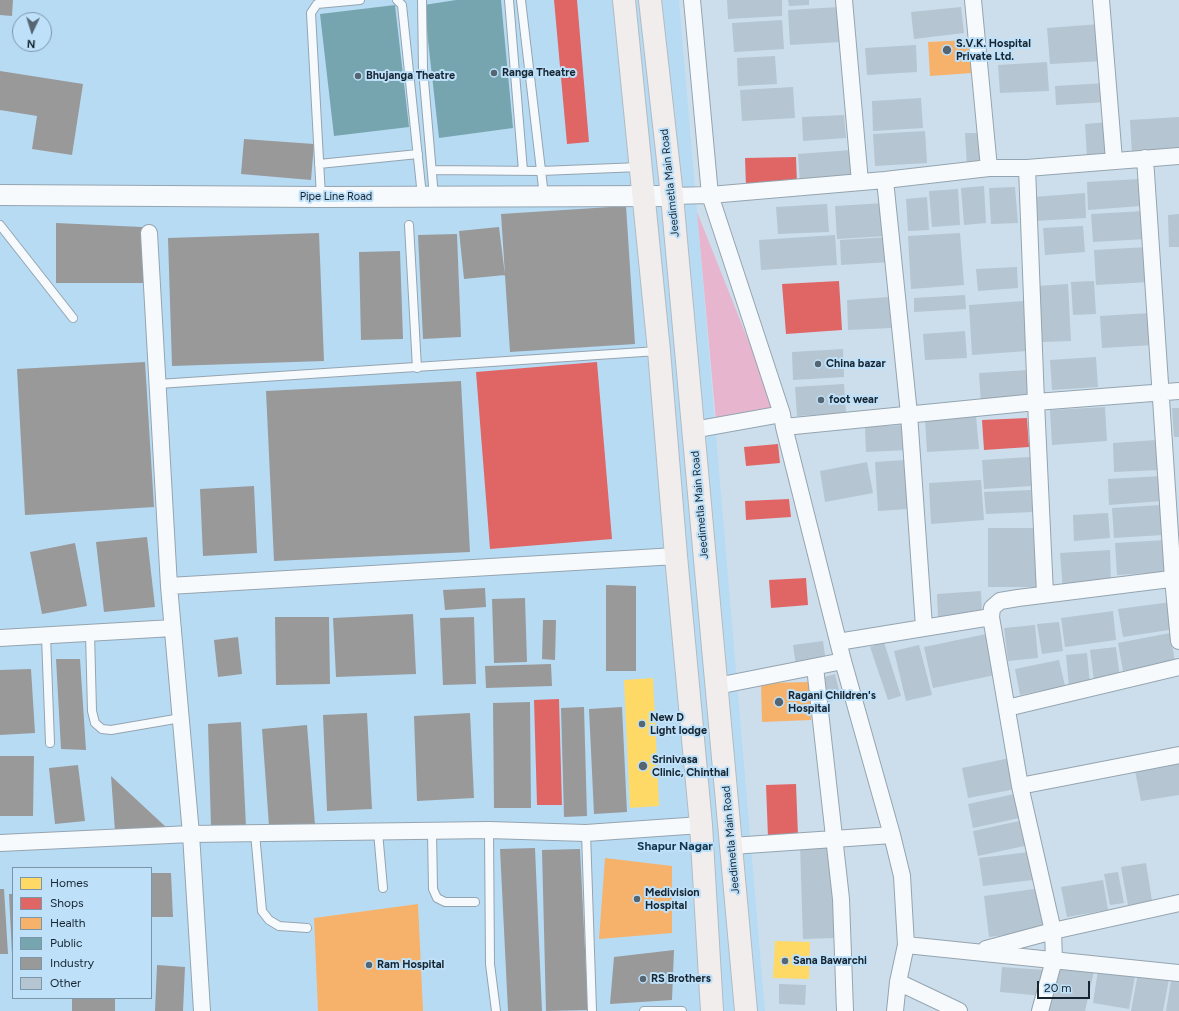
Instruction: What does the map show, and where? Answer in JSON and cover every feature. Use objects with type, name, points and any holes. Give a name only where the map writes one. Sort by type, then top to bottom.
[{"type":"main road","points":[[624,0],[659,351],[701,825],[712,1011]]},
{"type":"main road","points":[[627,28],[634,0]]},
{"type":"main road","name":"Jeedimetla Main Road","points":[[650,0],[672,196],[746,1011]]},
{"type":"main road","points":[[709,962],[742,959]]},
{"type":"street","points":[[692,0],[710,195],[783,421],[838,642],[902,876],[906,945],[898,982],[895,1011]]},
{"type":"street","points":[[844,0],[860,182]]},
{"type":"street","points":[[972,0],[989,168]]},
{"type":"street","points":[[1101,0],[1114,160]]},
{"type":"street","points":[[672,196],[710,195],[885,180],[989,168],[1027,168],[1179,156]]},
{"type":"street","points":[[1144,158],[1176,578],[1179,641]]},
{"type":"street","points":[[1027,168],[1045,594]]},
{"type":"street","points":[[885,180],[909,414],[924,627]]},
{"type":"street","name":"Pipe Line Road","points":[[0,195],[320,197],[672,196]]},
{"type":"street","points":[[149,233],[169,586],[191,834],[202,1011]]},
{"type":"street","points":[[693,430],[783,421],[909,414],[1179,391]]},
{"type":"street","points":[[169,586],[676,556]]},
{"type":"street","points":[[1040,1011],[1054,960],[1052,931],[1020,786],[991,617],[992,608],[1000,601],[1176,578]]},
{"type":"street","points":[[838,642],[991,617]]},
{"type":"street","points":[[0,638],[173,628]]},
{"type":"street","points":[[717,686],[814,668],[843,661]]},
{"type":"street","points":[[1007,708],[1179,667]]},
{"type":"street","points":[[814,668],[840,899],[845,1011]]},
{"type":"street","points":[[1020,786],[1179,755]]},
{"type":"street","points":[[0,842],[191,834],[256,833],[489,830],[586,833],[701,825]]},
{"type":"street","points":[[732,846],[892,835]]},
{"type":"street","points":[[976,951],[1052,931],[1179,903]]},
{"type":"street","points":[[906,945],[1179,972]]},
{"type":"street","points":[[898,982],[959,1011]]},
{"type":"lane","points":[[320,197],[311,13],[317,4],[360,0]]},
{"type":"lane","points":[[397,0],[402,5],[418,154],[428,197]]},
{"type":"lane","points":[[422,0],[423,69],[432,170],[428,197]]},
{"type":"lane","points":[[509,0],[522,171]]},
{"type":"lane","points":[[521,0],[544,196]]},
{"type":"lane","points":[[319,164],[418,154]]},
{"type":"lane","points":[[432,170],[540,171],[641,167]]},
{"type":"lane","points":[[0,225],[72,318]]},
{"type":"lane","points":[[408,225],[416,368]]},
{"type":"lane","points":[[158,384],[659,351]]},
{"type":"lane","points":[[90,633],[92,711],[95,723],[102,729],[111,730],[181,718]]},
{"type":"lane","points":[[46,636],[50,743]]},
{"type":"lane","points":[[489,830],[490,964],[496,1011]]},
{"type":"lane","points":[[432,831],[433,889],[437,898],[445,902],[475,902]]},
{"type":"lane","points":[[378,832],[383,888]]},
{"type":"lane","points":[[256,833],[262,911],[269,920],[279,926],[307,928]]},
{"type":"lane","points":[[586,833],[592,1011]]},
{"type":"lane","points":[[644,1011],[682,1011]]},
{"type":"shaded area","points":[[0,0],[679,0],[765,1011],[0,1011]]},
{"type":"shaded area","points":[[697,212],[776,410],[716,421]]},
{"type":"building: Homes","points":[[653,678],[659,806],[630,808],[624,680]]},
{"type":"building: Homes","points":[[775,941],[810,942],[809,979],[773,978]]},
{"type":"building: Shops","points":[[554,0],[577,0],[589,142],[567,144]]},
{"type":"building: Shops","points":[[796,157],[797,185],[746,187],[745,158]]},
{"type":"building: Shops","points":[[839,281],[842,330],[786,334],[782,284]]},
{"type":"building: Shops","points":[[597,362],[612,539],[490,549],[476,372]]},
{"type":"building: Shops","points":[[1027,418],[1029,447],[984,450],[982,420]]},
{"type":"building: Shops","points":[[778,444],[780,463],[746,466],[744,447]]},
{"type":"building: Shops","points":[[789,499],[791,517],[746,520],[745,501]]},
{"type":"building: Shops","points":[[806,578],[808,605],[771,608],[769,580]]},
{"type":"building: Shops","points":[[559,699],[562,805],[537,805],[534,700]]},
{"type":"building: Shops","points":[[796,784],[798,836],[768,837],[766,785]]},
{"type":"building: Health","points":[[970,40],[972,73],[930,76],[928,42]]},
{"type":"building: Health","points":[[810,682],[811,720],[762,722],[761,683]]},
{"type":"building: Health","name":"Medivision Hospital","points":[[605,858],[672,866],[672,933],[599,939]]},
{"type":"building: Health","name":"Ram Hospital","points":[[418,904],[423,1011],[318,1011],[314,918]]},
{"type":"building: Public","points":[[456,0],[501,0],[513,128],[439,138],[424,5]]},
{"type":"building: Public","points":[[395,5],[409,127],[334,136],[320,14]]},
{"type":"building: Industry","points":[[0,0],[13,0],[12,16],[0,15]]},
{"type":"building: Industry","points":[[0,71],[83,84],[72,155],[32,149],[37,116],[0,110]]},
{"type":"building: Industry","points":[[244,139],[314,144],[311,180],[241,174]]},
{"type":"building: Industry","points":[[626,206],[635,344],[510,352],[501,214]]},
{"type":"building: Industry","points":[[56,223],[142,227],[147,283],[56,283]]},
{"type":"building: Industry","points":[[499,227],[505,275],[464,279],[459,231]]},
{"type":"building: Industry","points":[[319,233],[324,361],[172,366],[168,238]]},
{"type":"building: Industry","points":[[457,234],[461,337],[423,339],[418,235]]},
{"type":"building: Industry","points":[[400,251],[403,339],[361,340],[359,252]]},
{"type":"building: Industry","points":[[145,362],[154,507],[25,515],[17,369]]},
{"type":"building: Industry","points":[[461,381],[470,552],[274,561],[266,391]]},
{"type":"building: Industry","points":[[254,486],[257,553],[203,556],[200,489]]},
{"type":"building: Industry","points":[[147,537],[155,607],[104,612],[96,542]]},
{"type":"building: Industry","points":[[75,543],[87,606],[42,614],[30,552]]},
{"type":"building: Industry","points":[[606,585],[636,586],[636,671],[606,671]]},
{"type":"building: Industry","points":[[485,588],[486,607],[445,610],[443,590]]},
{"type":"building: Industry","points":[[525,598],[527,662],[494,663],[492,599]]},
{"type":"building: Industry","points":[[413,614],[416,674],[336,677],[333,618]]},
{"type":"building: Industry","points":[[275,617],[329,617],[330,684],[276,685]]},
{"type":"building: Industry","points":[[474,617],[476,684],[443,685],[440,618]]},
{"type":"building: Industry","points":[[543,620],[556,620],[555,660],[542,659]]},
{"type":"building: Industry","points":[[238,637],[242,674],[218,677],[214,640]]},
{"type":"building: Industry","points":[[56,659],[80,659],[86,750],[61,749]]},
{"type":"building: Industry","points":[[551,664],[552,686],[486,688],[485,666]]},
{"type":"building: Industry","points":[[31,669],[35,733],[0,735],[0,670]]},
{"type":"building: Industry","points":[[530,702],[531,808],[494,808],[493,703]]},
{"type":"building: Industry","points":[[584,707],[587,816],[564,817],[561,708]]},
{"type":"building: Industry","points":[[622,707],[627,812],[594,814],[589,709]]},
{"type":"building: Industry","points":[[367,713],[372,809],[327,811],[323,715]]},
{"type":"building: Industry","points":[[470,713],[474,798],[417,801],[414,716]]},
{"type":"building: Industry","points":[[241,722],[246,827],[211,827],[208,724]]},
{"type":"building: Industry","points":[[307,725],[315,825],[269,826],[262,729]]},
{"type":"building: Industry","points":[[0,756],[34,756],[33,816],[0,816]]},
{"type":"building: Industry","points":[[78,765],[85,821],[55,824],[49,768]]},
{"type":"building: Industry","points":[[111,776],[167,828],[115,831]]},
{"type":"building: Industry","points":[[535,848],[542,1011],[508,1011],[500,849]]},
{"type":"building: Industry","points":[[580,849],[588,1010],[546,1011],[542,850]]},
{"type":"building: Industry","points":[[152,873],[171,873],[173,917],[152,917]]},
{"type":"building: Industry","points":[[0,889],[4,889],[8,954],[0,954]]},
{"type":"building: Industry","points":[[9,894],[12,894],[12,955]]},
{"type":"building: Industry","name":"RS Brothers","points":[[674,950],[672,1000],[610,1004],[614,957]]},
{"type":"building: Industry","points":[[157,965],[185,967],[183,1011],[155,1011]]},
{"type":"building: Industry","points":[[72,999],[115,999],[115,1011],[72,1011]]},
{"type":"building: Other","points":[[727,0],[782,0],[782,16],[728,19]]},
{"type":"building: Other","points":[[788,0],[809,0],[809,5],[789,6]]},
{"type":"building: Other","points":[[839,7],[841,42],[790,45],[788,10]]},
{"type":"building: Other","points":[[961,7],[964,33],[914,39],[911,12]]},
{"type":"building: Other","points":[[782,20],[784,49],[734,52],[732,23]]},
{"type":"building: Other","points":[[1101,24],[1103,61],[1050,64],[1047,28]]},
{"type":"building: Other","points":[[916,45],[917,72],[867,75],[865,48]]},
{"type":"building: Other","points":[[775,56],[777,84],[738,86],[737,58]]},
{"type":"building: Other","points":[[1047,62],[1049,91],[1000,93],[998,65]]},
{"type":"building: Other","points":[[1106,83],[1107,102],[1056,105],[1055,86]]},
{"type":"building: Other","points":[[793,87],[795,118],[742,121],[740,90]]},
{"type":"building: Other","points":[[921,98],[923,128],[873,131],[872,101]]},
{"type":"building: Other","points":[[844,115],[846,138],[803,141],[802,117]]},
{"type":"building: Other","points":[[1179,117],[1179,151],[1132,154],[1130,120]]},
{"type":"building: Other","points":[[1109,122],[1111,158],[1087,159],[1085,124]]},
{"type":"building: Other","points":[[925,131],[927,163],[875,166],[873,134]]},
{"type":"building: Other","points":[[965,133],[981,133],[983,167],[967,168]]},
{"type":"building: Other","points":[[851,150],[853,180],[800,183],[798,154]]},
{"type":"building: Other","points":[[1139,179],[1140,206],[1088,210],[1087,182]]},
{"type":"building: Other","points":[[984,186],[986,223],[964,225],[961,188]]},
{"type":"building: Other","points":[[1015,187],[1018,223],[991,224],[989,188]]},
{"type":"building: Other","points":[[958,189],[960,225],[932,227],[929,191]]},
{"type":"building: Other","points":[[1085,193],[1086,218],[1034,221],[1033,197]]},
{"type":"building: Other","points":[[927,197],[929,230],[908,231],[906,199]]},
{"type":"building: Other","points":[[884,203],[886,236],[837,239],[835,206]]},
{"type":"building: Other","points":[[827,204],[829,232],[778,234],[776,207]]},
{"type":"building: Other","points":[[1144,211],[1146,239],[1093,242],[1091,214]]},
{"type":"building: Other","points":[[1179,214],[1179,247],[1169,247],[1168,215]]},
{"type":"building: Other","points":[[1083,226],[1085,252],[1045,255],[1043,228]]},
{"type":"building: Other","points":[[960,233],[964,285],[911,289],[908,236]]},
{"type":"building: Other","points":[[835,235],[837,265],[761,270],[759,240]]},
{"type":"building: Other","points":[[889,237],[890,262],[841,265],[840,240]]},
{"type":"building: Other","points":[[1148,247],[1150,282],[1096,285],[1094,250]]},
{"type":"building: Other","points":[[1017,267],[1018,288],[978,291],[976,269]]},
{"type":"building: Other","points":[[1094,281],[1096,314],[1073,315],[1071,282]]},
{"type":"building: Other","points":[[1068,284],[1071,341],[1042,342],[1038,286]]},
{"type":"building: Other","points":[[965,295],[966,309],[914,312],[914,298]]},
{"type":"building: Other","points":[[889,297],[891,328],[848,330],[847,300]]},
{"type":"building: Other","points":[[1024,301],[1027,351],[972,355],[969,305]]},
{"type":"building: Other","points":[[1151,313],[1153,345],[1102,348],[1100,316]]},
{"type":"building: Other","points":[[965,331],[967,358],[925,360],[923,334]]},
{"type":"building: Other","name":"China bazar","points":[[843,349],[844,377],[793,380],[792,352]]},
{"type":"building: Other","points":[[1096,357],[1098,387],[1052,390],[1050,360]]},
{"type":"building: Other","points":[[1029,370],[1030,400],[981,403],[979,373]]},
{"type":"building: Other","name":"foot wear","points":[[844,384],[846,413],[797,416],[795,387]]},
{"type":"building: Other","points":[[1105,407],[1107,441],[1052,445],[1050,410]]},
{"type":"building: Other","points":[[1172,408],[1179,408],[1179,437],[1174,437]]},
{"type":"building: Other","points":[[976,416],[979,449],[927,452],[925,419]]},
{"type":"building: Other","points":[[905,425],[907,450],[866,452],[865,427]]},
{"type":"building: Other","points":[[1157,440],[1159,470],[1114,472],[1113,443]]},
{"type":"building: Other","points":[[1030,457],[1032,486],[984,489],[982,460]]},
{"type":"building: Other","points":[[905,460],[908,509],[878,511],[875,462]]},
{"type":"building: Other","points":[[867,462],[873,493],[825,502],[820,471]]},
{"type":"building: Other","points":[[1161,476],[1162,501],[1109,505],[1108,479]]},
{"type":"building: Other","points":[[981,480],[984,520],[931,524],[929,483]]},
{"type":"building: Other","points":[[1031,490],[1033,512],[986,514],[984,492]]},
{"type":"building: Other","points":[[1161,505],[1163,535],[1114,538],[1112,508]]},
{"type":"building: Other","points":[[1108,513],[1110,538],[1074,541],[1073,515]]},
{"type":"building: Other","points":[[988,528],[1040,528],[1040,587],[988,587]]},
{"type":"building: Other","points":[[1166,540],[1168,572],[1117,575],[1115,543]]},
{"type":"building: Other","points":[[1110,550],[1111,584],[1063,590],[1060,553]]},
{"type":"building: Other","points":[[981,591],[982,614],[938,617],[937,594]]},
{"type":"building: Other","points":[[1171,602],[1175,629],[1123,637],[1118,609]]},
{"type":"building: Other","points":[[1113,611],[1116,640],[1065,647],[1061,618]]},
{"type":"building: Other","points":[[1059,622],[1063,651],[1042,654],[1037,624]]},
{"type":"building: Other","points":[[1035,625],[1038,658],[1008,661],[1004,628]]},
{"type":"building: Other","points":[[991,633],[1000,674],[933,688],[924,647]]},
{"type":"building: Other","points":[[1170,633],[1175,662],[1123,671],[1118,643]]},
{"type":"building: Other","points":[[823,641],[826,662],[796,666],[793,645]]},
{"type":"building: Other","points":[[884,642],[901,696],[888,700],[870,647]]},
{"type":"building: Other","points":[[919,645],[932,695],[906,701],[894,651]]},
{"type":"building: Other","points":[[1116,647],[1120,678],[1094,681],[1090,650]]},
{"type":"building: Other","points":[[1087,653],[1090,684],[1069,686],[1066,655]]},
{"type":"building: Other","points":[[1059,660],[1065,686],[1020,695],[1015,669]]},
{"type":"building: Other","points":[[835,674],[841,699],[822,703],[817,679]]},
{"type":"building: Other","points":[[1010,758],[1016,789],[968,798],[962,768]]},
{"type":"building: Other","points":[[1179,761],[1179,795],[1141,801],[1135,771]]},
{"type":"building: Other","points":[[1019,793],[1024,817],[973,828],[968,804]]},
{"type":"building: Other","points":[[1024,820],[1029,845],[978,856],[973,831]]},
{"type":"building: Other","points":[[831,843],[834,938],[803,939],[800,844]]},
{"type":"building: Other","points":[[1029,852],[1033,880],[983,886],[979,858]]},
{"type":"building: Other","points":[[1146,863],[1152,901],[1128,905],[1121,867]]},
{"type":"building: Other","points":[[1118,872],[1124,903],[1110,905],[1104,874]]},
{"type":"building: Other","points":[[1103,880],[1108,910],[1067,917],[1061,887]]},
{"type":"building: Other","points":[[1041,888],[1046,930],[989,937],[984,896]]},
{"type":"building: Other","points":[[1055,961],[1095,967],[1085,1011],[1042,1011]]},
{"type":"building: Other","points":[[1002,967],[1045,970],[1043,996],[1000,992]]},
{"type":"building: Other","points":[[1098,970],[1135,976],[1129,1009],[1093,1003]]},
{"type":"building: Other","points":[[1138,973],[1169,979],[1163,1011],[1131,1011]]},
{"type":"building: Other","points":[[1171,981],[1179,982],[1179,1011],[1166,1011]]},
{"type":"building: Other","points":[[779,984],[806,985],[805,1005],[779,1004]]},
{"type":"place","name":"S.V.K. Hospital Private Ltd.","points":[[947,50]]},
{"type":"place","name":"Ranga Theatre","points":[[494,73]]},
{"type":"place","name":"Bhujanga Theatre","points":[[358,76]]},
{"type":"place","name":"China bazar","points":[[818,364]]},
{"type":"place","name":"foot wear","points":[[821,400]]},
{"type":"place","name":"Ragani Children's Hospital","points":[[779,702]]},
{"type":"place","name":"New D Light lodge","points":[[642,724]]},
{"type":"place","name":"Srinivasa Clinic, Chinthal","points":[[643,766]]},
{"type":"place","name":"Medivision Hospital","points":[[637,899]]},
{"type":"place","name":"Sana Bawarchi","points":[[785,961]]},
{"type":"place","name":"Ram Hospital","points":[[369,965]]},
{"type":"place","name":"RS Brothers","points":[[643,979]]},
{"type":"district","name":"Shapur Nagar","points":[[675,846]]}]
